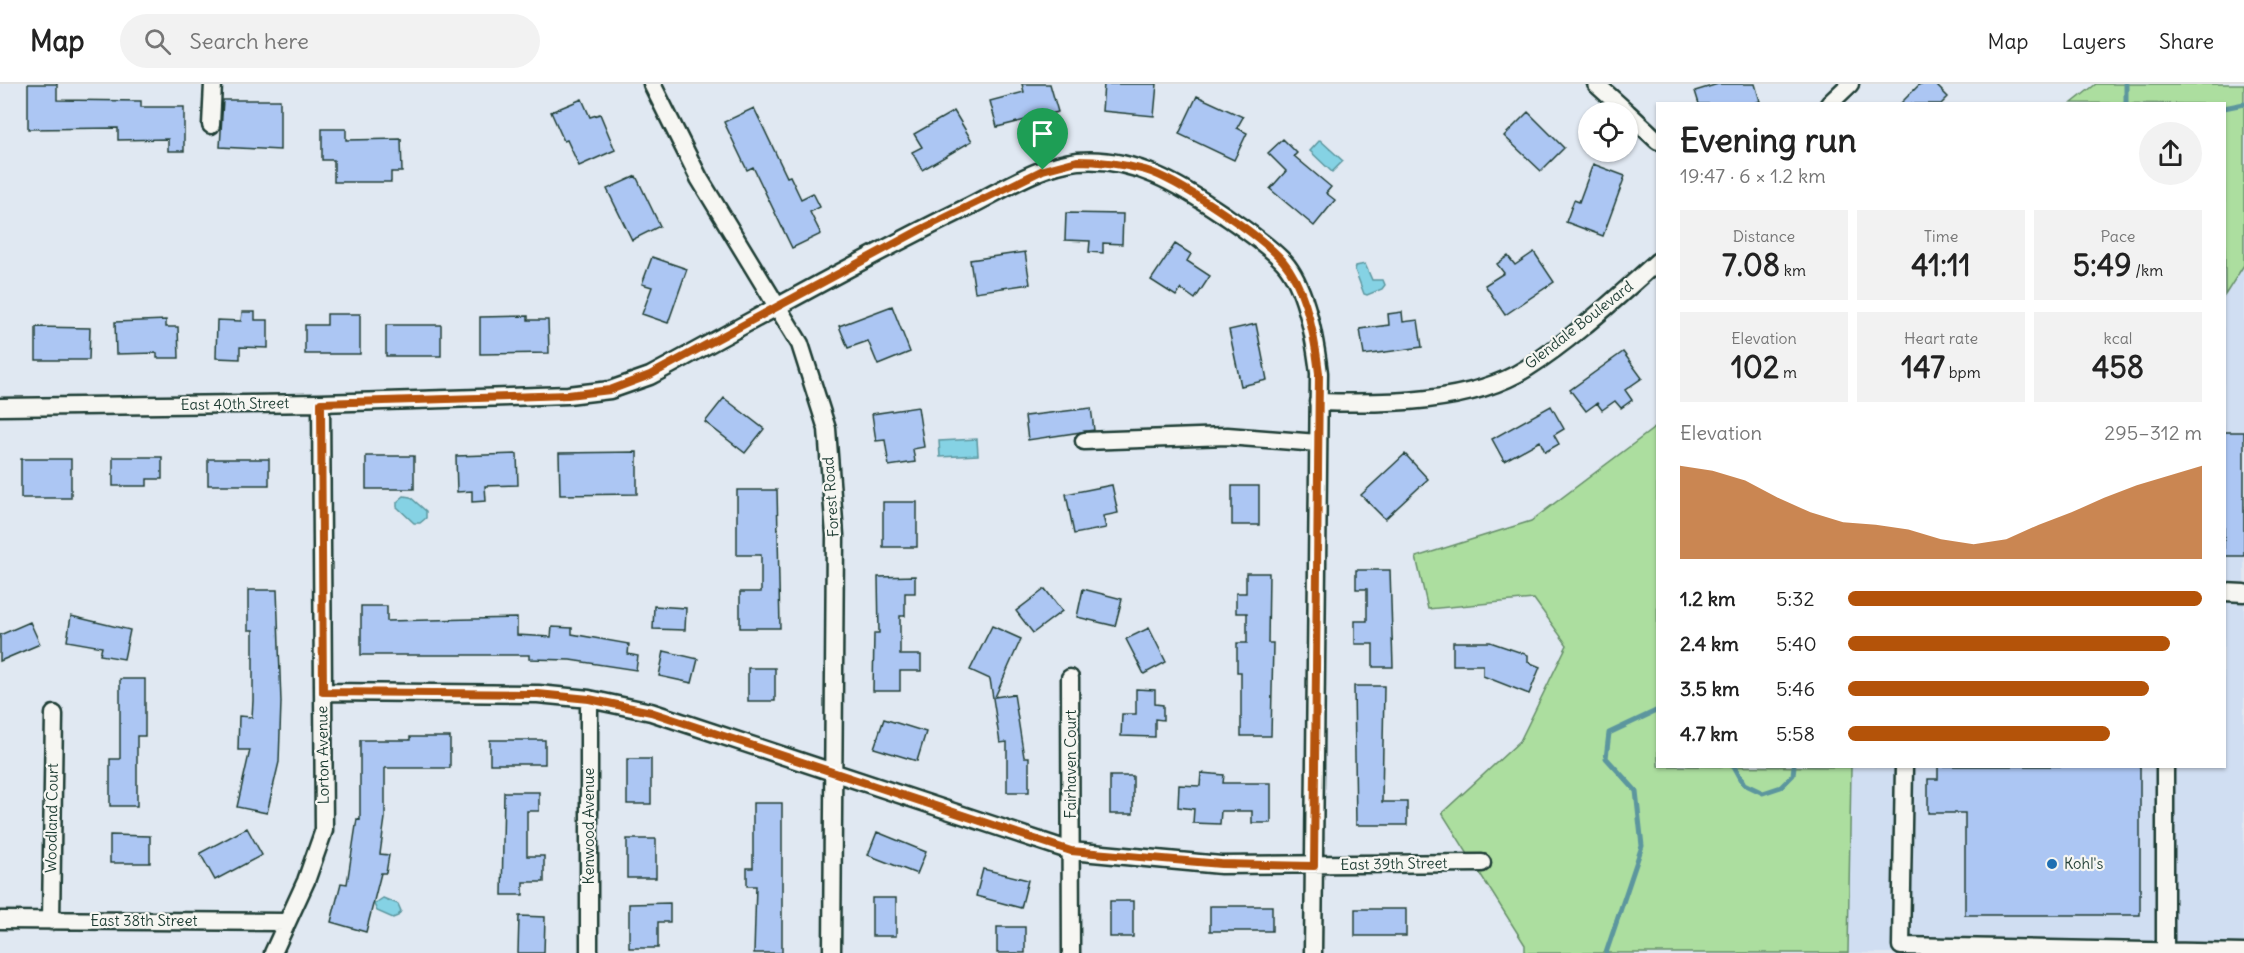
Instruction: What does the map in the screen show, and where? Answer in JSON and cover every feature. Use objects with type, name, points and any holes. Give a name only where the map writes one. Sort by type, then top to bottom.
[{"type":"street","points":[[211,125],[213,84]]},
{"type":"street","name":"Forest Road","points":[[652,84],[699,178],[800,344],[827,429],[835,535],[832,953]]},
{"type":"street","points":[[1596,84],[1615,102]]},
{"type":"street","points":[[1831,102],[1850,84]]},
{"type":"street","points":[[1638,123],[1656,139]]},
{"type":"street","name":"East 40th Street","points":[[0,407],[321,403],[568,395],[610,390],[650,375],[920,230],[1043,170],[1077,161],[1107,161],[1148,171],[1192,193],[1244,228],[1282,260],[1295,282],[1314,335],[1318,443],[1313,953]]},
{"type":"street","name":"Glendale Boulevard","points":[[1318,402],[1379,404],[1480,389],[1527,369],[1612,303],[1656,263]]},
{"type":"street","name":"Lorton Avenue","points":[[273,953],[306,881],[324,830],[321,403]]},
{"type":"street","points":[[1084,441],[1217,436],[1318,443]]},
{"type":"street","points":[[2226,592],[2244,593]]},
{"type":"street","name":"Fairhaven Court","points":[[1070,678],[1071,953]]},
{"type":"street","name":"East 39th Street","points":[[323,692],[538,694],[589,699],[651,712],[1071,851],[1221,864],[1314,866],[1482,863]]},
{"type":"street","name":"Kenwood Avenue","points":[[589,699],[589,953]]},
{"type":"street","name":"Woodland Court","points":[[51,921],[54,714]]},
{"type":"street","points":[[1904,768],[1901,946],[2244,953]]},
{"type":"street","points":[[2165,768],[2165,951]]},
{"type":"street","name":"East 38th Street","points":[[0,920],[287,922]]},
{"type":"shaded area","points":[[2244,231],[2244,953],[1784,953],[1786,768],[2226,768],[2226,254]]},
{"type":"green space","points":[[2096,84],[2244,84],[2244,265],[2226,293],[2226,102],[2073,102]]},
{"type":"green space","points":[[1656,427],[1656,768],[1851,768],[1848,953],[1525,953],[1525,945],[1442,813],[1520,741],[1567,645],[1534,599],[1428,609],[1416,557],[1531,521]]},
{"type":"water","points":[[1320,140],[1343,161],[1332,172],[1310,151]]},
{"type":"water","points":[[1365,264],[1372,280],[1383,280],[1385,285],[1382,289],[1367,295],[1364,294],[1355,270],[1356,266]]},
{"type":"water","points":[[977,439],[978,455],[940,457],[939,441]]},
{"type":"water","points":[[404,496],[410,497],[426,511],[426,518],[420,523],[414,523],[397,507],[397,502]]},
{"type":"water","points":[[383,898],[398,904],[401,911],[398,916],[393,918],[377,911],[374,904]]},
{"type":"building","points":[[28,84],[57,84],[57,100],[141,101],[141,107],[184,107],[184,151],[168,151],[168,139],[118,140],[118,128],[28,129]]},
{"type":"building","points":[[1022,84],[1050,84],[1058,112],[997,127],[990,101],[1024,92]]},
{"type":"building","points":[[1104,84],[1157,84],[1154,116],[1102,111]]},
{"type":"building","points":[[1718,84],[1755,84],[1760,101],[1698,102],[1695,91]]},
{"type":"building","points":[[1920,84],[1935,84],[1948,97],[1943,102],[1902,102]]},
{"type":"building","points":[[1197,96],[1243,117],[1237,128],[1247,133],[1234,160],[1179,134]]},
{"type":"building","points":[[582,99],[590,117],[600,114],[615,150],[579,166],[567,140],[564,141],[551,112]]},
{"type":"building","points":[[223,100],[280,100],[280,150],[220,147]]},
{"type":"building","points":[[754,108],[787,177],[790,176],[801,199],[813,193],[820,207],[810,212],[821,234],[792,248],[753,167],[747,170],[724,122]]},
{"type":"building","points":[[954,111],[972,141],[922,170],[912,152],[922,147],[914,134]]},
{"type":"building","points":[[1528,112],[1564,148],[1541,171],[1504,136]]},
{"type":"building","points":[[322,129],[346,129],[346,140],[401,139],[402,172],[391,172],[391,182],[334,182],[334,160],[322,160]]},
{"type":"building","points":[[1283,139],[1297,153],[1294,156],[1331,187],[1326,193],[1335,200],[1314,226],[1270,189],[1286,171],[1268,153]]},
{"type":"building","points":[[1593,164],[1625,176],[1603,236],[1566,222],[1574,200],[1579,202]]},
{"type":"building","points":[[636,176],[660,226],[632,240],[607,189]]},
{"type":"building","points":[[1066,213],[1123,214],[1122,244],[1103,243],[1103,253],[1089,252],[1090,241],[1065,240]]},
{"type":"building","points":[[1175,244],[1191,254],[1187,261],[1210,276],[1195,299],[1181,289],[1176,296],[1151,280]]},
{"type":"building","points":[[1025,252],[1030,284],[975,292],[970,260]]},
{"type":"building","points":[[1534,252],[1554,282],[1505,315],[1485,285],[1504,273],[1497,264],[1508,256],[1515,265]]},
{"type":"building","points":[[652,257],[687,269],[668,323],[642,314],[652,287],[642,284]]},
{"type":"building","points":[[892,306],[910,352],[878,365],[868,341],[848,348],[839,326]]},
{"type":"building","points":[[242,312],[255,312],[255,320],[268,320],[268,348],[240,347],[240,359],[216,358],[217,320],[241,321]]},
{"type":"building","points":[[1402,312],[1403,322],[1418,320],[1422,347],[1364,355],[1360,329],[1389,325],[1388,314]]},
{"type":"building","points":[[327,314],[360,314],[360,354],[305,354],[305,325],[327,325]]},
{"type":"building","points":[[528,316],[528,320],[548,320],[549,353],[480,354],[480,317]]},
{"type":"building","points":[[166,320],[166,327],[178,327],[179,358],[157,358],[157,353],[116,354],[115,322]]},
{"type":"building","points":[[1256,324],[1267,380],[1241,386],[1229,330]]},
{"type":"building","points":[[386,325],[441,325],[441,356],[386,356]]},
{"type":"building","points":[[36,327],[90,328],[89,360],[36,360]]},
{"type":"building","points":[[1623,352],[1642,378],[1625,390],[1632,400],[1621,408],[1615,401],[1602,410],[1597,403],[1586,411],[1570,390]]},
{"type":"building","points":[[724,398],[764,429],[745,453],[705,422]]},
{"type":"building","points":[[1551,406],[1564,429],[1554,435],[1559,444],[1545,452],[1540,441],[1504,461],[1492,439]]},
{"type":"building","points":[[918,407],[924,447],[913,449],[915,462],[889,466],[885,440],[876,441],[872,414]]},
{"type":"building","points":[[1091,408],[1094,430],[1028,440],[1025,416]]},
{"type":"building","points":[[2226,432],[2244,432],[2244,556],[2226,556]]},
{"type":"building","points":[[637,452],[637,494],[560,495],[559,453]]},
{"type":"building","points":[[517,454],[518,485],[485,486],[486,501],[472,502],[472,491],[457,492],[456,456]]},
{"type":"building","points":[[1405,454],[1428,479],[1385,519],[1361,495]]},
{"type":"building","points":[[366,456],[414,456],[414,489],[366,489]]},
{"type":"building","points":[[113,457],[162,457],[162,479],[147,479],[147,486],[113,486]]},
{"type":"building","points":[[21,459],[71,459],[71,498],[21,498]]},
{"type":"building","points":[[208,459],[269,459],[269,485],[208,485]]},
{"type":"building","points":[[1112,485],[1118,513],[1103,516],[1106,528],[1074,534],[1066,494]]},
{"type":"building","points":[[1232,486],[1259,486],[1259,525],[1232,525]]},
{"type":"building","points":[[737,490],[777,490],[780,628],[740,628],[740,592],[761,592],[761,555],[737,555]]},
{"type":"building","points":[[883,502],[917,502],[917,547],[883,547]]},
{"type":"building","points":[[1356,570],[1390,570],[1393,667],[1373,667],[1373,644],[1355,644],[1355,621],[1367,621],[1367,589],[1356,589]]},
{"type":"building","points":[[1246,573],[1269,573],[1268,643],[1273,643],[1271,736],[1241,736],[1241,672],[1237,672],[1237,643],[1247,643],[1247,613],[1236,613],[1236,593],[1246,593]]},
{"type":"building","points":[[915,576],[915,593],[905,593],[905,616],[900,616],[900,655],[921,655],[921,671],[900,671],[900,691],[873,691],[874,633],[879,633],[878,577]]},
{"type":"building","points":[[1045,589],[1062,611],[1033,633],[1016,611]]},
{"type":"building","points":[[1083,589],[1122,599],[1115,626],[1077,617]]},
{"type":"building","points":[[248,590],[277,590],[281,702],[279,762],[267,813],[237,807],[250,750],[238,750],[239,716],[252,717],[253,701],[253,630],[248,630]]},
{"type":"building","points":[[361,606],[387,606],[387,621],[517,618],[517,635],[551,637],[552,627],[572,628],[572,634],[629,644],[628,654],[638,656],[636,670],[570,660],[529,659],[529,655],[361,655]]},
{"type":"building","points":[[654,606],[686,608],[685,630],[653,629]]},
{"type":"building","points":[[71,616],[130,630],[124,659],[100,655],[102,647],[67,641]]},
{"type":"building","points":[[30,622],[40,644],[0,661],[0,635]]},
{"type":"building","points":[[992,626],[1021,639],[995,697],[1014,694],[1024,757],[1029,757],[1029,792],[1007,792],[1007,742],[1000,743],[990,679],[970,670]]},
{"type":"building","points":[[1149,628],[1166,662],[1144,674],[1126,639]]},
{"type":"building","points":[[1453,642],[1490,642],[1528,655],[1528,662],[1540,667],[1529,694],[1483,676],[1483,665],[1453,665]]},
{"type":"building","points":[[664,651],[698,659],[692,683],[659,676]]},
{"type":"building","points":[[748,668],[775,668],[775,701],[748,701]]},
{"type":"building","points":[[120,679],[145,679],[145,736],[137,736],[137,806],[110,806],[110,759],[120,759]]},
{"type":"building","points":[[1354,686],[1384,686],[1382,802],[1407,802],[1407,825],[1356,825]]},
{"type":"building","points":[[1136,689],[1155,690],[1155,704],[1163,705],[1163,720],[1155,719],[1155,737],[1121,736],[1122,714],[1136,714]]},
{"type":"building","points":[[884,719],[926,732],[917,761],[874,748]]},
{"type":"building","points":[[410,737],[450,737],[450,768],[385,768],[385,818],[380,854],[389,855],[386,873],[381,873],[366,932],[331,922],[341,883],[347,884],[357,819],[360,820],[360,740],[410,740]]},
{"type":"building","points":[[490,740],[545,740],[545,764],[490,764]]},
{"type":"building","points":[[627,759],[651,759],[651,804],[627,804]]},
{"type":"building","name":"Kohl's","points":[[1938,768],[2140,768],[2140,915],[1965,915],[1965,813],[1928,813],[1928,779],[1938,779]]},
{"type":"building","points":[[1201,773],[1224,775],[1223,783],[1271,783],[1271,823],[1252,823],[1252,811],[1221,811],[1220,824],[1193,823],[1194,809],[1178,807],[1179,785],[1200,786]]},
{"type":"building","points":[[1110,776],[1133,776],[1133,814],[1110,814]]},
{"type":"building","points":[[504,792],[539,792],[539,811],[527,811],[527,856],[544,856],[544,882],[523,882],[523,895],[502,895]]},
{"type":"building","points":[[753,803],[782,803],[782,953],[754,953],[756,886],[747,886],[747,868],[753,868]]},
{"type":"building","points":[[247,828],[262,855],[215,880],[200,853]]},
{"type":"building","points":[[877,832],[926,852],[917,874],[868,855]]},
{"type":"building","points":[[110,835],[150,836],[150,863],[110,863]]},
{"type":"building","points":[[627,839],[656,839],[656,878],[627,878]]},
{"type":"building","points":[[983,869],[1028,880],[1021,908],[976,896]]},
{"type":"building","points":[[872,898],[896,898],[896,936],[872,936]]},
{"type":"building","points":[[1110,901],[1133,901],[1133,937],[1110,937]]},
{"type":"building","points":[[670,903],[670,922],[658,922],[658,948],[629,948],[629,904]]},
{"type":"building","points":[[1210,906],[1272,906],[1272,931],[1210,931]]},
{"type":"building","points":[[1355,909],[1406,909],[1406,936],[1355,936]]},
{"type":"building","points":[[519,916],[545,917],[544,953],[518,953]]},
{"type":"building","points":[[997,927],[1025,927],[1025,953],[997,953]]},
{"type":"waterway","points":[[2126,84],[2126,102]]},
{"type":"waterway","points":[[2226,108],[2244,104]]},
{"type":"waterway","points":[[1606,953],[1642,846],[1636,791],[1606,758],[1609,733],[1656,711]]},
{"type":"waterway","points":[[1735,768],[1744,784],[1763,793],[1781,787],[1793,775],[1794,768]]},
{"type":"place","name":"Kohl's","points":[[2052,864]]},
{"type":"route","points":[[1077,161],[1107,161],[1148,171],[1192,193],[1244,228],[1282,260],[1295,282],[1314,335],[1319,373],[1314,866],[1221,864],[1071,851],[651,712],[589,699],[538,694],[323,692],[321,403],[568,395],[610,390],[650,375],[920,230],[1043,170],[1077,161]]}]
